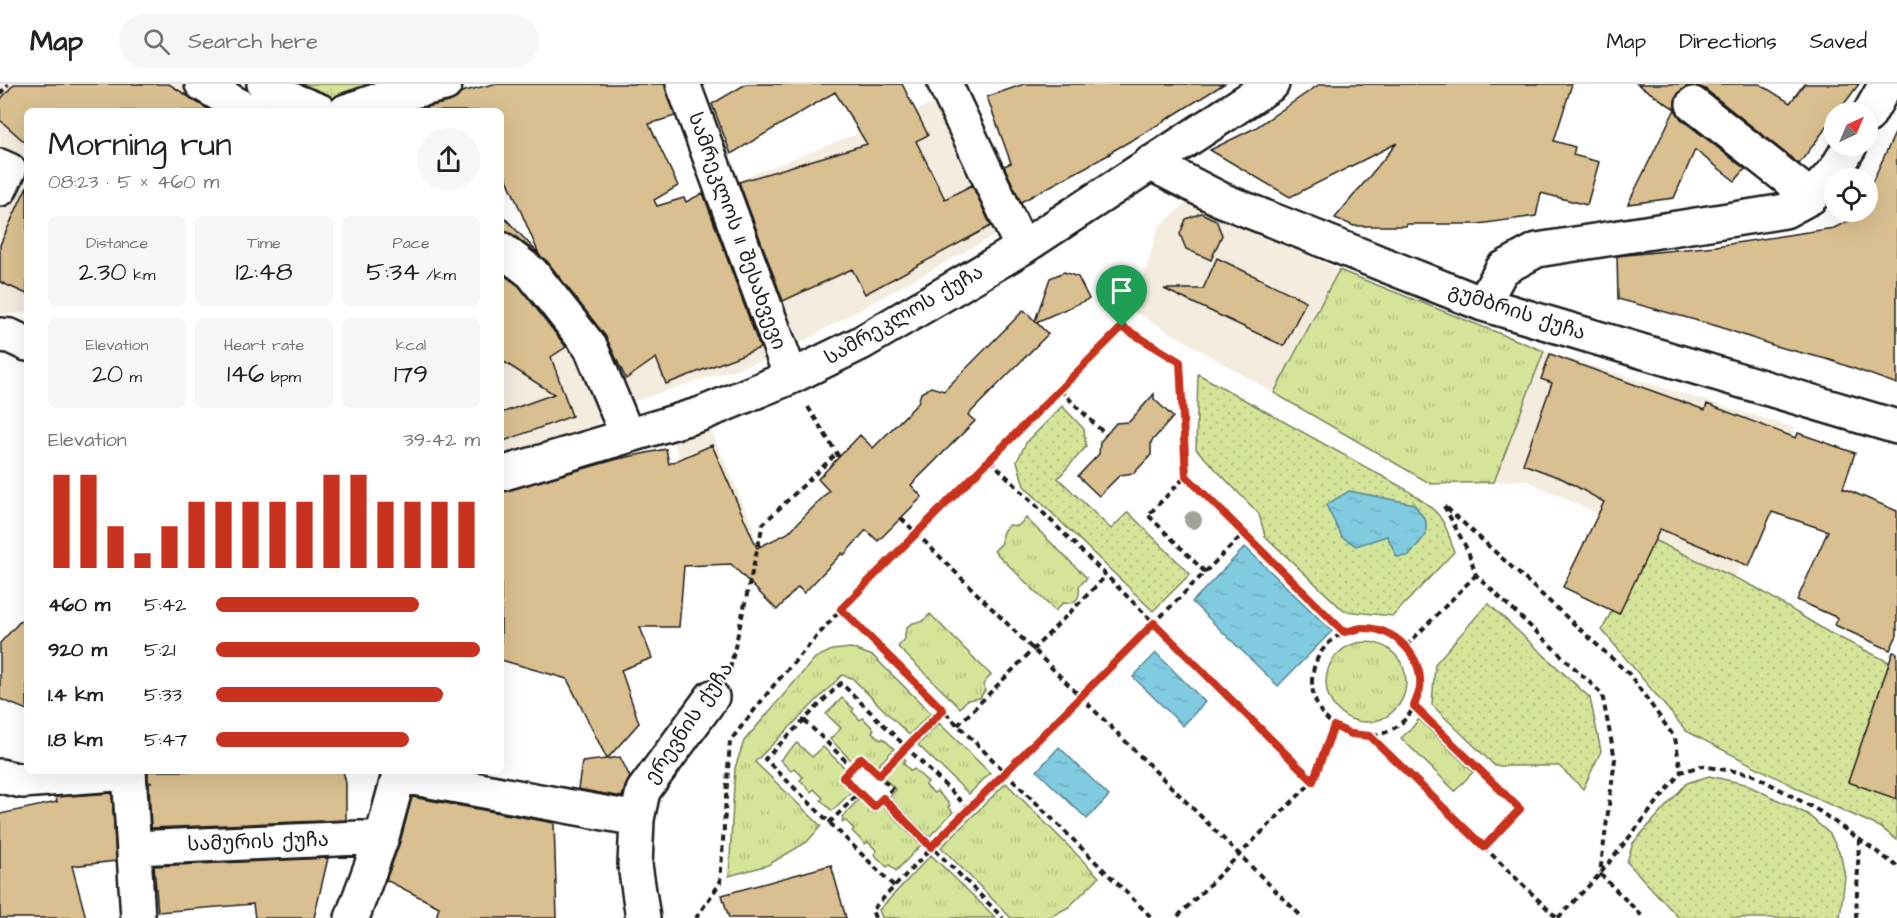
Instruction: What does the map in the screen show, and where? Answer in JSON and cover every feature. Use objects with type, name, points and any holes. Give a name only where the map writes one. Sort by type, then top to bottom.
[{"type":"street","points":[[202,84],[243,108]]},
{"type":"street","points":[[355,108],[387,97],[445,84]]},
{"type":"street","name":"სამრეკლოს II შესახვევი","points":[[683,84],[791,377]]},
{"type":"street","points":[[945,84],[1022,248]]},
{"type":"street","points":[[1876,102],[1886,84]]},
{"type":"street","name":"სამრეკლოს ქუჩა","points":[[504,473],[701,414],[791,377],[861,343],[1022,248],[1150,163],[1252,89]]},
{"type":"street","points":[[264,96],[309,108]]},
{"type":"street","points":[[1693,104],[1811,197]]},
{"type":"street","points":[[1484,304],[1502,269],[1537,250],[1785,211],[1811,197],[1835,171],[1844,156]]},
{"type":"street","name":"გუმბრის ქუჩა","points":[[1150,163],[1222,200],[1484,304],[1897,427]]},
{"type":"street","points":[[0,166],[9,170],[0,189]]},
{"type":"street","points":[[504,251],[532,273],[591,348],[627,435]]},
{"type":"street","name":"ერევნის ქუჩა","points":[[643,918],[635,866],[637,819],[643,790],[711,697]]},
{"type":"street","points":[[0,776],[22,781],[105,774]]},
{"type":"street","points":[[129,774],[138,918]]},
{"type":"street","points":[[352,918],[382,837],[399,774]]},
{"type":"street","points":[[404,774],[637,819]]},
{"type":"street","name":"სამურის ქუჩა","points":[[134,848],[382,837]]},
{"type":"path","points":[[0,94],[9,84]]},
{"type":"path","points":[[696,918],[720,883],[730,741],[774,684],[841,609],[1122,327],[1180,362],[1186,476],[1344,632]]},
{"type":"path","name":"ერევნის ქუჩა","points":[[711,697],[731,668],[763,524],[838,456],[791,377]]},
{"type":"path","points":[[1060,390],[1106,435]]},
{"type":"path","points":[[990,460],[1313,781]]},
{"type":"path","points":[[1186,476],[1148,514],[1205,572]]},
{"type":"path","points":[[1600,874],[1615,759],[1602,694],[1476,575],[1468,551],[1444,506],[1629,674],[1675,738],[1681,772]]},
{"type":"path","points":[[901,518],[1303,918]]},
{"type":"path","points":[[875,918],[872,910],[931,847],[1244,533]]},
{"type":"path","points":[[1406,646],[1476,575]]},
{"type":"path","points":[[958,724],[1106,576]]},
{"type":"path","points":[[841,609],[1152,918]]},
{"type":"path","points":[[1361,628],[1379,630],[1396,637],[1413,657],[1418,669],[1420,688],[1414,706],[1403,721],[1388,732],[1370,736],[1351,734],[1334,726],[1318,708],[1312,684],[1313,668],[1320,653],[1330,641],[1344,632],[1361,628]]},
{"type":"path","points":[[894,886],[765,759],[841,682],[969,809]]},
{"type":"path","points":[[1414,706],[1520,809],[1484,847]]},
{"type":"path","points":[[879,775],[943,710]]},
{"type":"path","points":[[804,720],[852,767]]},
{"type":"path","points":[[1176,918],[1313,781],[1334,726]]},
{"type":"path","points":[[1370,736],[1557,918],[1600,874],[1681,772],[1701,766],[1752,774],[1819,811],[1897,866]]},
{"type":"path","points":[[861,758],[879,775],[892,789],[874,807],[843,777],[861,758]]},
{"type":"path","points":[[829,823],[859,793]]},
{"type":"path","points":[[883,798],[1004,918]]},
{"type":"path","points":[[1856,918],[1859,840]]},
{"type":"path","points":[[1600,874],[1644,918]]},
{"type":"shaded area","points":[[0,84],[184,84],[220,108],[24,108],[24,312],[0,315]]},
{"type":"shaded area","points":[[942,100],[999,233],[794,346],[732,183]]},
{"type":"shaded area","points":[[1189,201],[1224,215],[1339,270],[1274,393],[1133,311],[1159,227]]},
{"type":"shaded area","points":[[740,253],[777,356],[631,402],[594,339]]},
{"type":"shaded area","points":[[504,261],[588,355],[603,414],[592,432],[504,456]]},
{"type":"shaded area","points":[[1544,351],[1795,428],[1735,578],[1525,480],[1494,482]]},
{"type":"shaded area","points":[[710,428],[751,521],[774,606],[701,525],[672,437]]},
{"type":"green space","points":[[303,84],[371,84],[379,91],[341,101],[319,97]]},
{"type":"green space","points":[[1339,270],[1544,351],[1494,482],[1431,484],[1274,393]]},
{"type":"green space","points":[[1198,374],[1407,490],[1433,509],[1443,521],[1454,552],[1393,616],[1344,611],[1265,536],[1259,514],[1196,449]]},
{"type":"green space","points":[[1062,406],[1084,429],[1086,447],[1058,478],[1111,529],[1128,512],[1190,574],[1153,611],[1024,486],[1017,461],[1026,443]]},
{"type":"green space","points":[[1026,518],[1087,578],[1079,586],[1076,600],[1063,603],[1055,611],[994,551],[1002,543],[1005,529],[1010,525],[1018,526]]},
{"type":"green space","points":[[1649,538],[1755,587],[1828,632],[1897,666],[1897,840],[1880,827],[1822,801],[1686,731],[1602,630]]},
{"type":"green space","points":[[1488,603],[1590,698],[1601,751],[1583,789],[1559,766],[1495,766],[1432,705],[1435,664]]},
{"type":"green space","points":[[930,614],[991,675],[984,683],[985,690],[980,698],[967,700],[960,708],[898,647],[905,639],[909,626],[922,622]]},
{"type":"green space","points":[[1358,642],[1374,642],[1395,653],[1406,674],[1406,690],[1395,711],[1374,722],[1358,722],[1344,716],[1332,704],[1326,690],[1326,674],[1332,660],[1344,648]]},
{"type":"green space","points":[[851,648],[873,656],[931,713],[909,735],[852,678],[842,675],[755,762],[821,826],[807,842],[768,865],[729,876],[735,768],[744,741],[815,658],[832,650]]},
{"type":"green space","points":[[842,698],[854,709],[852,711],[860,720],[863,718],[874,729],[872,732],[881,740],[883,738],[894,749],[875,769],[860,755],[853,762],[830,739],[841,728],[826,714]]},
{"type":"green space","points":[[1419,719],[1473,772],[1455,791],[1401,738]]},
{"type":"green space","points":[[939,723],[990,773],[969,794],[918,745]]},
{"type":"green space","points":[[797,743],[812,757],[823,747],[846,769],[838,776],[853,790],[832,811],[814,789],[811,792],[800,780],[803,777],[794,768],[791,771],[780,760]]},
{"type":"green space","points":[[899,758],[901,760],[904,758],[906,760],[903,763],[911,771],[914,769],[928,782],[925,785],[934,793],[937,791],[950,805],[948,807],[953,812],[929,837],[889,797],[896,790],[882,776]]},
{"type":"green space","points":[[1709,776],[1745,784],[1807,814],[1830,834],[1841,856],[1845,877],[1840,918],[1679,918],[1627,862],[1633,843],[1687,783]]},
{"type":"green space","points":[[1006,783],[1099,877],[1069,907],[1048,918],[1011,918],[941,847]]},
{"type":"green space","points":[[860,798],[875,812],[882,805],[921,845],[896,871],[890,865],[887,867],[874,854],[877,851],[868,842],[865,844],[846,821],[842,821],[842,817]]},
{"type":"green space","points":[[931,855],[996,918],[882,918],[879,910]]},
{"type":"water","points":[[1349,491],[1414,504],[1426,521],[1426,534],[1409,556],[1397,557],[1387,536],[1356,546],[1342,537],[1326,505]]},
{"type":"water","points":[[1245,547],[1332,631],[1278,686],[1192,602]]},
{"type":"water","points":[[1156,653],[1205,702],[1183,726],[1133,677]]},
{"type":"water","points":[[1059,747],[1109,796],[1087,819],[1037,771]]},
{"type":"building","points":[[14,84],[169,84],[206,108],[24,108],[24,141],[0,120],[0,100]]},
{"type":"building","points":[[494,84],[665,84],[675,116],[649,124],[678,186],[654,200],[657,206],[684,198],[686,202],[703,193],[760,348],[666,384],[656,358],[626,379],[606,337],[547,261],[512,234],[504,232],[504,217],[539,254],[504,172],[504,108],[426,108],[449,102],[457,98],[461,92]]},
{"type":"building","points":[[746,84],[902,84],[928,135],[916,141],[945,199],[972,185],[991,226],[865,294],[852,269],[783,301],[739,182],[867,144],[835,92],[731,154],[712,104]]},
{"type":"building","points":[[1024,84],[1224,84],[1110,154],[1021,202],[1004,166],[1011,163],[987,97]]},
{"type":"building","points":[[1320,84],[1572,84],[1554,141],[1575,147],[1573,155],[1599,162],[1587,205],[1541,193],[1536,216],[1478,224],[1354,226],[1335,218],[1397,143],[1290,197],[1210,150],[1255,128]]},
{"type":"building","points":[[1637,84],[1760,84],[1790,103],[1804,84],[1859,84],[1846,102],[1824,102],[1824,130],[1799,164],[1705,89],[1695,85],[1686,87],[1679,92],[1675,101],[1676,111],[1681,119],[1745,169],[1735,181],[1695,150],[1674,198],[1628,204],[1675,109]]},
{"type":"building","points":[[1897,129],[1897,384],[1830,360],[1618,299],[1617,256],[1716,246],[1834,228],[1846,222],[1878,222],[1878,170]]},
{"type":"building","points":[[24,193],[24,293],[0,282],[0,245]]},
{"type":"building","points":[[1201,213],[1216,220],[1222,235],[1211,260],[1186,249],[1180,234],[1186,219]]},
{"type":"building","points":[[1217,258],[1306,301],[1284,346],[1164,289],[1203,289]]},
{"type":"building","points":[[1064,272],[1078,277],[1089,299],[1036,322],[1048,334],[968,415],[975,421],[911,485],[922,497],[878,541],[866,530],[844,555],[842,553],[804,593],[798,587],[777,610],[731,564],[684,566],[679,627],[640,627],[652,658],[621,670],[639,723],[607,759],[567,679],[504,661],[504,491],[618,459],[666,449],[669,464],[712,445],[757,548],[788,533],[829,491],[818,479],[860,435],[873,448],[918,403],[921,393],[931,387],[944,391],[1024,310],[1035,321],[1050,278]]},
{"type":"building","points":[[504,275],[519,286],[566,347],[551,357],[572,416],[504,441],[504,412],[554,394],[504,362]]},
{"type":"building","points":[[1550,354],[1705,410],[1707,404],[1796,438],[1798,433],[1855,453],[1843,488],[1897,511],[1897,635],[1890,650],[1835,625],[1838,618],[1797,600],[1828,531],[1772,512],[1749,566],[1660,529],[1619,614],[1563,587],[1604,502],[1563,479],[1523,464],[1552,383],[1541,379]]},
{"type":"building","points":[[1154,394],[1154,399],[1173,417],[1151,442],[1151,455],[1134,473],[1120,475],[1099,496],[1078,476],[1099,454],[1100,442],[1116,423],[1129,422]]},
{"type":"building","points":[[24,617],[24,709],[0,699],[0,643]]},
{"type":"building","points":[[1893,652],[1897,653],[1897,799],[1848,782]]},
{"type":"building","points":[[620,757],[630,777],[622,797],[578,789],[582,762]]},
{"type":"building","points":[[148,774],[344,774],[346,783],[346,820],[151,828],[149,783],[152,783],[148,782]]},
{"type":"building","points":[[112,793],[116,861],[72,866],[86,918],[0,918],[0,814],[57,802],[56,797]]},
{"type":"building","points":[[412,797],[554,823],[557,918],[436,918],[439,907],[386,880],[400,842]]},
{"type":"building","points":[[328,858],[314,918],[255,918],[253,904],[158,912],[154,866]]},
{"type":"building","points":[[831,865],[846,918],[729,918],[722,895]]},
{"type":"route","points":[[1122,327],[1180,362],[1186,476],[1344,632],[1361,628],[1379,630],[1396,637],[1406,646],[1418,669],[1420,688],[1414,706],[1520,809],[1484,847],[1370,736],[1351,734],[1334,726],[1313,781],[1154,623],[931,847],[883,798],[874,807],[843,777],[861,758],[879,775],[943,710],[841,609],[1122,327]]}]
